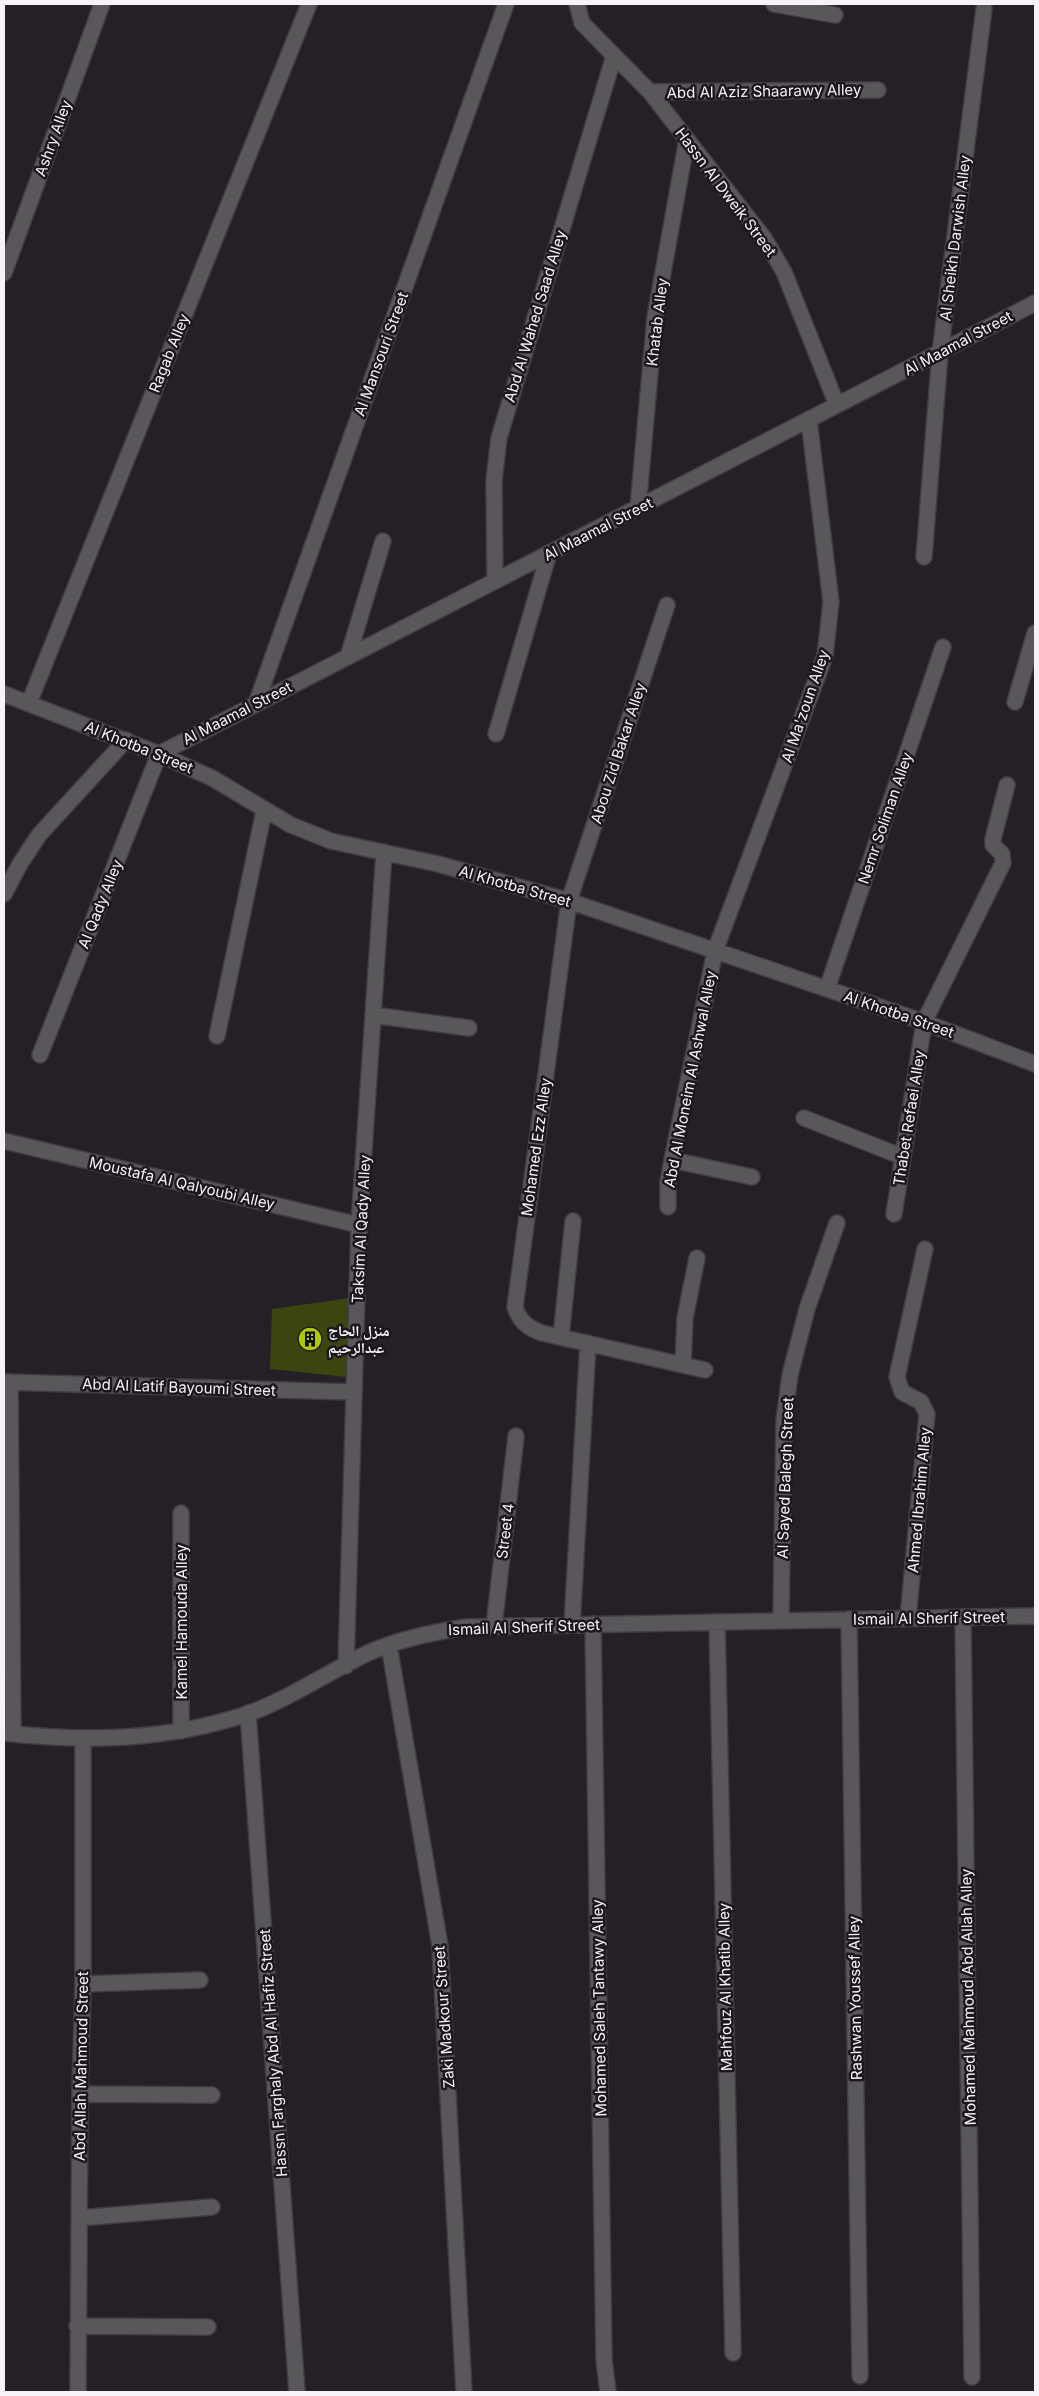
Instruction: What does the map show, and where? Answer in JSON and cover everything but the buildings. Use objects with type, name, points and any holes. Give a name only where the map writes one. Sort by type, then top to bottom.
[{"type":"street","name":"Ashry Alley","points":[[4,272],[102,4]]},
{"type":"street","name":"Ragab Alley","points":[[29,703],[309,4]]},
{"type":"street","name":"Al Mansouri Street","points":[[256,704],[506,4]]},
{"type":"street","name":"Hassn Al Dweik Street","points":[[577,4],[582,23],[650,92],[764,238],[784,272],[837,406]]},
{"type":"street","points":[[774,4],[834,15]]},
{"type":"street","name":"Al Sheikh Darwish Alley","points":[[924,556],[940,353],[984,9]]},
{"type":"street","name":"Abd Al Wahed Saad Alley","points":[[496,581],[494,480],[499,438],[614,56]]},
{"type":"street","name":"Abd Al Aziz Shaarawy Alley","points":[[650,92],[878,90]]},
{"type":"street","name":"Khatab Alley","points":[[638,508],[655,317],[687,139]]},
{"type":"street","name":"Al Maamal Street","points":[[159,754],[940,353],[1035,302]]},
{"type":"street","name":"Al Ma'zoun Alley","points":[[715,951],[825,656],[831,602],[809,420]]},
{"type":"street","points":[[348,657],[383,541]]},
{"type":"street","points":[[496,734],[549,553]]},
{"type":"street","name":"Abou Zid Bakar Alley","points":[[569,901],[666,605]]},
{"type":"street","points":[[1015,702],[1035,633]]},
{"type":"street","name":"Nemr Soliman Alley","points":[[828,989],[943,646]]},
{"type":"street","name":"Al Khotba Street","points":[[4,694],[159,754],[212,778],[264,811],[331,842],[438,864],[569,901],[924,1022],[1035,1064]]},
{"type":"street","points":[[4,894],[20,864],[39,835],[126,740]]},
{"type":"street","name":"Al Qady Alley","points":[[40,1054],[159,754]]},
{"type":"street","name":"Thabet Refaei Alley","points":[[894,1214],[924,1022],[1003,862],[1002,854],[993,845],[993,839],[1007,785]]},
{"type":"street","points":[[217,1036],[264,811]]},
{"type":"street","name":"Taksim Al Qady Alley","points":[[346,1666],[360,1225],[384,852]]},
{"type":"street","name":"Mohamed Ezz Alley","points":[[569,901],[515,1307],[518,1316],[532,1330],[705,1370]]},
{"type":"street","name":"Abd Al Moneim Al Ashwal Alley","points":[[668,1207],[672,1160],[715,951]]},
{"type":"street","points":[[373,1015],[469,1028]]},
{"type":"street","points":[[804,1118],[902,1157]]},
{"type":"street","name":"Moustafa Al Qalyoubi Alley","points":[[4,1141],[360,1225]]},
{"type":"street","points":[[672,1160],[752,1177]]},
{"type":"street","points":[[560,1338],[573,1221]]},
{"type":"street","name":"Al Sayed Balegh Street","points":[[781,1620],[784,1420],[790,1375],[807,1309],[836,1223]]},
{"type":"street","name":"Ahmed Ibrahim Alley","points":[[908,1618],[927,1414],[921,1402],[902,1392],[897,1377],[924,1249]]},
{"type":"street","points":[[683,1365],[685,1318],[697,1258]]},
{"type":"street","points":[[572,1625],[588,1344]]},
{"type":"street","points":[[7,1382],[8,1733]]},
{"type":"street","name":"Abd Al Latif Bayoumi Street","points":[[7,1382],[354,1392]]},
{"type":"street","name":"Street 4","points":[[494,1626],[516,1436]]},
{"type":"street","name":"Kamel Hamouda Alley","points":[[181,1513],[181,1731]]},
{"type":"street","name":"Ismail Al Sherif Street","points":[[8,1733],[83,1739],[138,1737],[181,1731],[248,1713],[389,1645],[432,1632],[467,1627],[1035,1616]]},
{"type":"street","name":"Mohamed Mahmoud Abd Allah Alley","points":[[963,1617],[972,2378]]},
{"type":"street","name":"Rashwan Youssef Alley","points":[[849,1619],[860,2376]]},
{"type":"street","name":"Mahfouz Al Khatib Alley","points":[[717,1622],[733,2353]]},
{"type":"street","name":"Mohamed Saleh Tantawy Alley","points":[[593,1624],[604,2360],[608,2392]]},
{"type":"street","name":"Zaki Madkour Street","points":[[389,1645],[440,1946],[464,2392]]},
{"type":"street","name":"Hassn Farghaly Abd Al Hafiz Street","points":[[248,1713],[298,2392]]},
{"type":"street","name":"Abd Allah Mahmoud Street","points":[[78,2392],[78,2218],[83,1984],[83,1739]]},
{"type":"street","points":[[83,1984],[200,1980]]},
{"type":"street","points":[[80,2094],[212,2095]]},
{"type":"street","points":[[78,2218],[212,2207]]},
{"type":"street","points":[[77,2326],[208,2326]]},
{"type":"place","name":"منزل الحاج عبدالرحيم","points":[[310,1339]]}]
